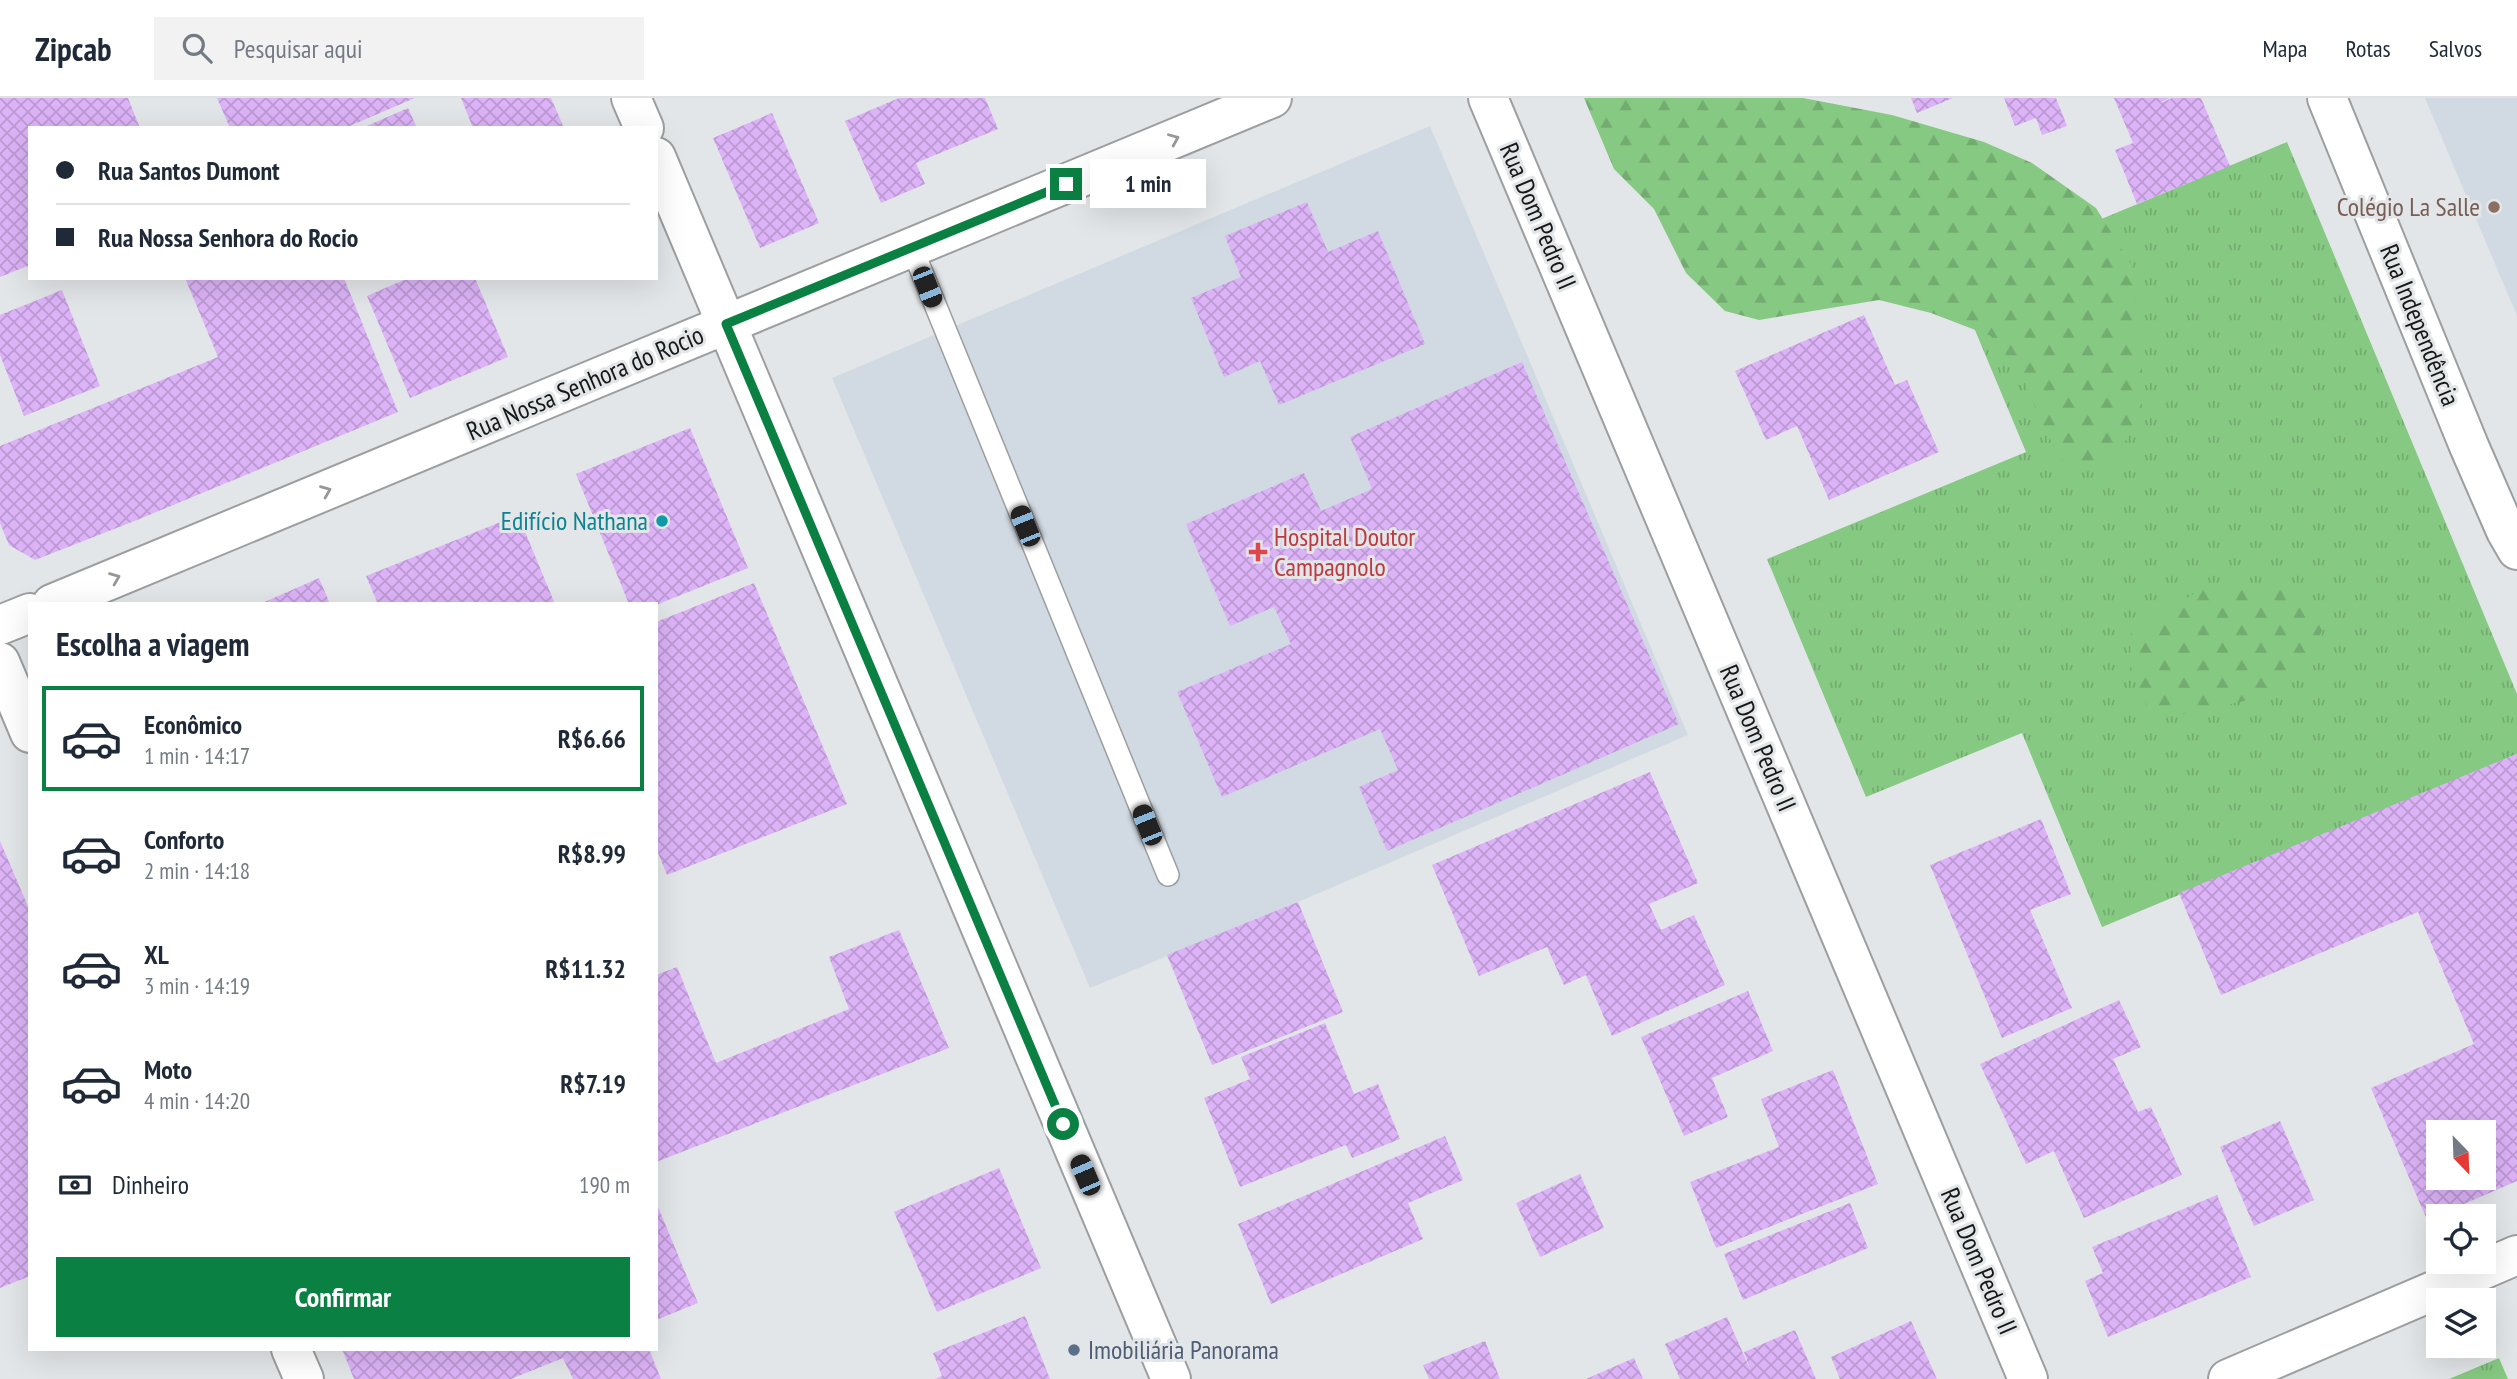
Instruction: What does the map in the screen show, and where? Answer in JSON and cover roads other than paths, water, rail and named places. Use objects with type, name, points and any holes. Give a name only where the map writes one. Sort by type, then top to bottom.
[{"type":"street","points":[[631,98],[643,126]]},
{"type":"street","name":"Rua Nossa Senhora do Rocio","points":[[57,602],[1272,98]]},
{"type":"street","name":"Rua Dom Pedro II","points":[[1488,98],[2028,1379]]},
{"type":"street","name":"Rua Independência","points":[[2327,98],[2469,446],[2517,550]]},
{"type":"street","points":[[658,162],[1171,1379]]},
{"type":"street","points":[[2469,446],[2517,481]]},
{"type":"street","points":[[0,625],[28,614]]},
{"type":"street","points":[[0,662],[28,728]]},
{"type":"street","points":[[2228,1379],[2517,1255]]},
{"type":"street","points":[[292,1351],[304,1379]]},
{"type":"lane","points":[[912,248],[1168,875]]},
{"type":"place","name":"Colégio La Salle","points":[[2494,207]]},
{"type":"place","name":"Edifício Nathana","points":[[662,521]]},
{"type":"place","name":"Hospital Doutor Campagnolo","points":[[1258,552]]},
{"type":"place","name":"Imobiliária Panorama","points":[[1074,1350]]}]
